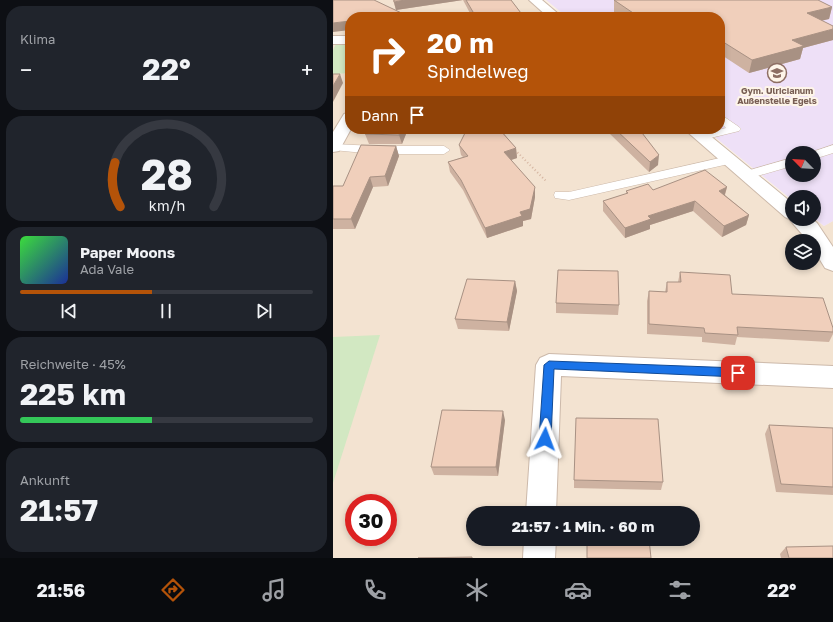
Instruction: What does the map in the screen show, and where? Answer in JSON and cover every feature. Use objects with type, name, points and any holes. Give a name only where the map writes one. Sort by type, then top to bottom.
[{"type":"street","points":[[535,0],[550,12]]},
{"type":"street","points":[[333,40],[345,40]]},
{"type":"street","points":[[333,147],[345,126]]},
{"type":"street","points":[[698,134],[785,207]]},
{"type":"street","points":[[807,226],[833,263]]},
{"type":"street","points":[[541,506],[549,365],[833,377]]},
{"type":"street","points":[[539,558],[540,546]]},
{"type":"lane","points":[[725,121],[735,129],[725,130]]},
{"type":"lane","points":[[333,147],[375,150],[444,150]]},
{"type":"lane","points":[[821,153],[833,149]]},
{"type":"lane","points":[[560,195],[569,196],[729,160]]},
{"type":"lane","points":[[747,175],[785,164]]},
{"type":"path","points":[[510,145],[560,195]]},
{"type":"shaded area","points":[[333,0],[529,0],[543,12],[345,12],[345,134],[702,134],[785,197],[785,226],[821,226],[821,224],[824,226],[833,221],[833,558],[333,558]]},
{"type":"shaded area","name":"Gym. Ulricianum Außenstelle Egels","points":[[546,0],[833,0],[833,221],[824,226],[821,224],[821,190],[785,190],[785,194],[711,134],[725,134],[725,12],[561,12]]},
{"type":"green space","points":[[336,44],[345,44],[345,73],[333,74],[333,50]]},
{"type":"green space","points":[[380,335],[333,483],[333,337]]},
{"type":"building","points":[[333,0],[374,0],[399,12],[345,12],[345,22],[333,23]]},
{"type":"building","points":[[394,0],[405,0],[394,2]]},
{"type":"building","points":[[466,0],[511,0],[520,12],[473,12]]},
{"type":"building","points":[[614,0],[818,0],[832,7],[807,13],[833,26],[833,29],[792,40],[804,46],[752,60],[725,43],[725,12],[632,12]]},
{"type":"building","points":[[333,74],[340,74],[333,86]]},
{"type":"building","points":[[365,134],[399,134],[399,135]]},
{"type":"building","points":[[464,134],[504,134],[516,148],[504,152],[535,187],[530,209],[520,212],[522,216],[485,228],[461,180],[448,162],[468,156],[459,145]]},
{"type":"building","points":[[620,134],[643,134],[659,155],[650,162]]},
{"type":"building","points":[[361,145],[396,146],[385,176],[370,177],[351,219],[333,219],[333,186],[343,186]]},
{"type":"building","points":[[705,170],[727,187],[719,191],[749,215],[724,226],[695,201],[648,216],[651,219],[625,228],[603,201],[628,193],[626,191],[648,184],[653,190]]},
{"type":"building","points":[[558,270],[618,271],[619,305],[556,303]]},
{"type":"building","points":[[680,272],[730,275],[732,294],[823,298],[833,332],[737,327],[738,335],[705,333],[704,328],[649,324],[649,291],[667,292],[667,282],[681,282]]},
{"type":"building","points":[[467,279],[515,281],[507,322],[455,319]]},
{"type":"building","points":[[442,410],[503,411],[496,467],[431,467]]},
{"type":"building","points":[[576,418],[658,419],[663,482],[574,480]]},
{"type":"building","points":[[769,425],[833,428],[833,487],[781,484]]},
{"type":"building","points":[[587,546],[650,546],[651,558],[587,558]]},
{"type":"building","points":[[833,546],[833,558],[789,558],[786,547]]},
{"type":"building","points":[[472,557],[472,558],[418,558]]},
{"type":"place","name":"Gym. Ulricianum Außenstelle Egels","points":[[777,73]]},
{"type":"route","points":[[545,439],[549,365],[738,373]]}]
